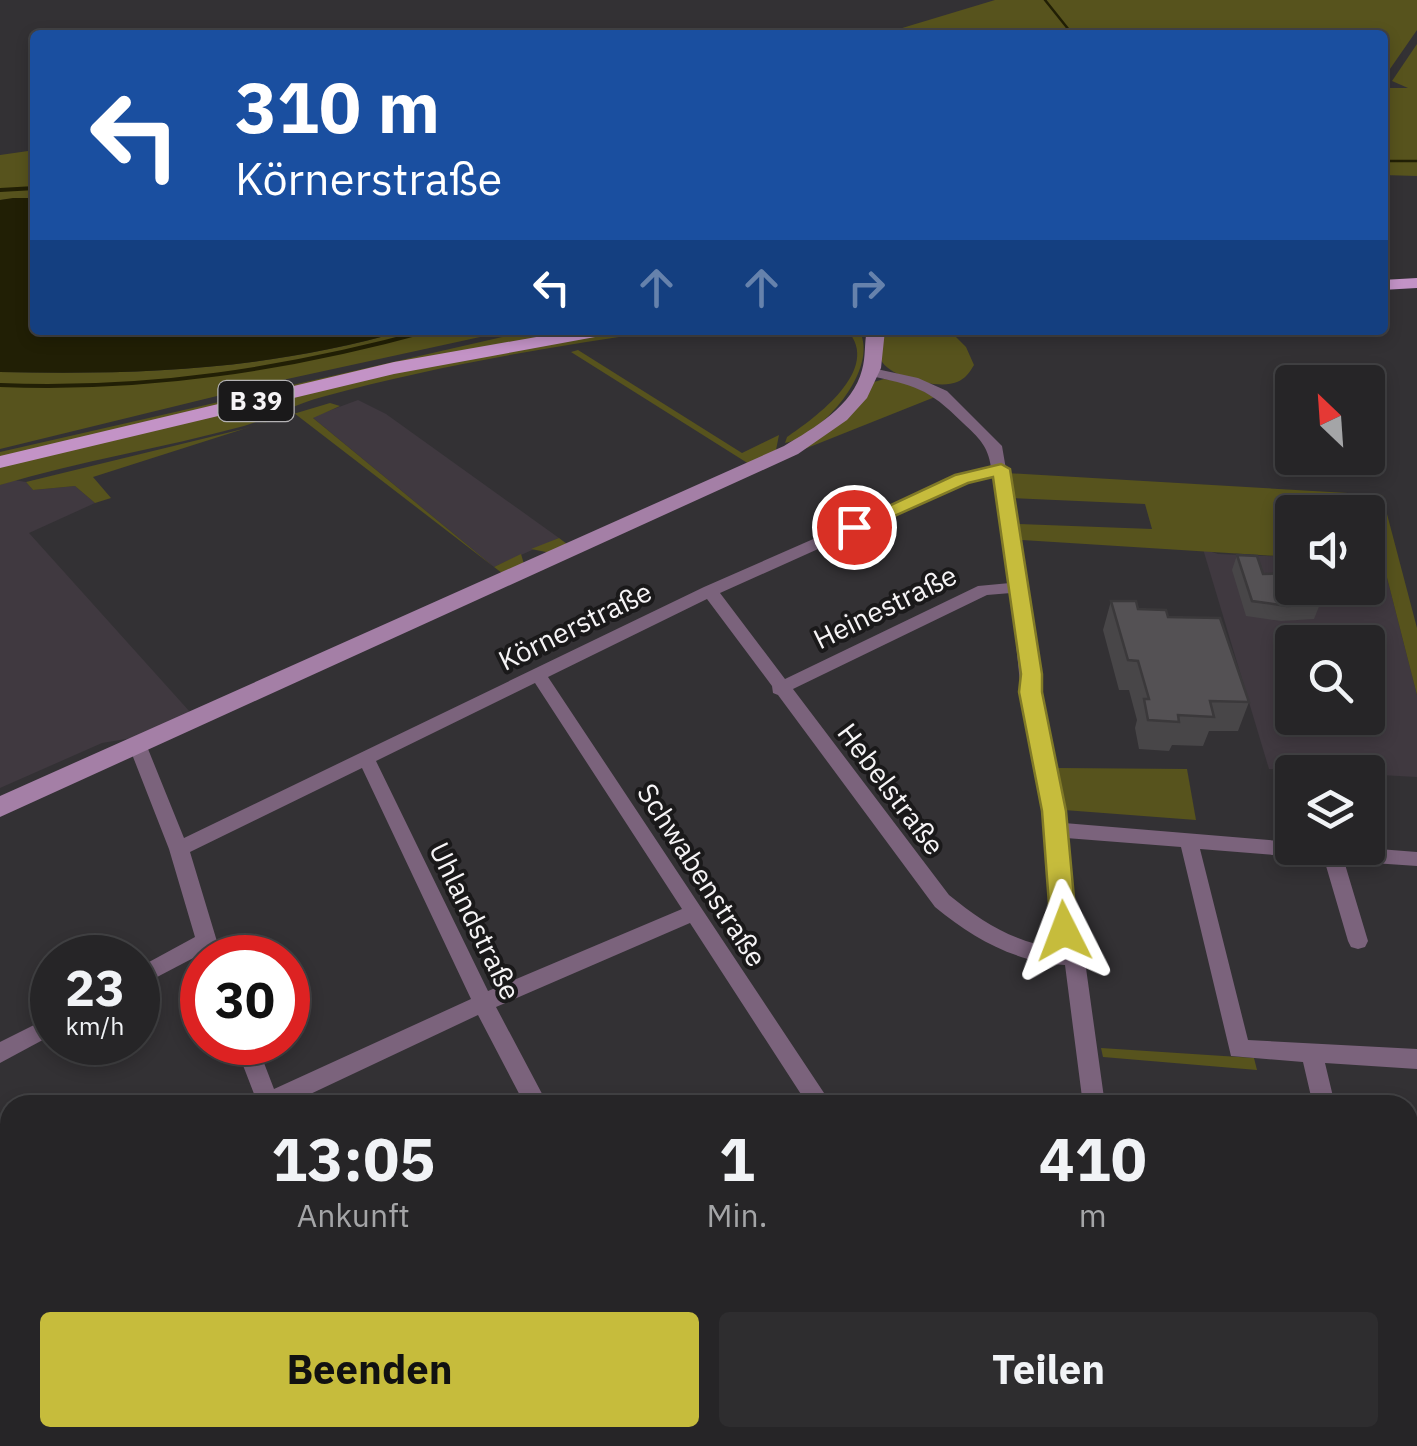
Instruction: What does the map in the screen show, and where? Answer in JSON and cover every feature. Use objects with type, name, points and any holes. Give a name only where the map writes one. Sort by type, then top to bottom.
[{"type":"main road","points":[[1388,285],[1417,283]]},
{"type":"main road","name":"B 39","points":[[0,462],[394,368],[578,335]]},
{"type":"street","points":[[0,807],[778,457],[834,421],[872,372],[871,335]]},
{"type":"street","points":[[872,372],[913,381],[942,394],[989,436],[1001,469],[1036,730],[1056,830],[1065,940],[1072,957],[1088,1043],[1092,1095]]},
{"type":"street","name":"Körnerstraße","points":[[179,849],[710,591],[962,478],[1001,469]]},
{"type":"street","name":"Heinestraße","points":[[779,688],[984,590],[1017,587]]},
{"type":"street","name":"Hebelstraße","points":[[710,591],[942,901],[968,923],[1013,950],[1072,957]]},
{"type":"street","name":"Schwabenstraße","points":[[538,674],[814,1095]]},
{"type":"street","points":[[138,744],[179,849],[205,935]]},
{"type":"street","name":"Uhlandstraße","points":[[367,760],[532,1095]]},
{"type":"street","points":[[1056,830],[1275,847]]},
{"type":"street","points":[[1188,840],[1239,1049],[1417,1059]]},
{"type":"street","points":[[1385,856],[1417,859]]},
{"type":"street","points":[[1336,865],[1358,941]]},
{"type":"street","points":[[286,1095],[483,1002],[692,913]]},
{"type":"street","points":[[0,1053],[30,1036]]},
{"type":"street","points":[[1312,1052],[1322,1095]]},
{"type":"street","points":[[253,1065],[264,1095]]},
{"type":"shaded area","points":[[995,0],[1417,0],[1417,30],[1388,72],[1388,30],[896,30]]},
{"type":"shaded area","points":[[1417,44],[1417,176],[1388,175],[1388,88],[1408,88],[1392,81]]},
{"type":"shaded area","points":[[30,151],[30,198],[0,200],[0,155]]},
{"type":"shaded area","points":[[30,198],[30,335],[386,335],[304,354],[205,367],[0,372],[0,200]]},
{"type":"shaded area","points":[[386,335],[489,335],[278,381],[0,449],[0,372],[205,367]]},
{"type":"shaded area","points":[[511,335],[554,335],[390,365],[0,457],[0,452]]},
{"type":"shaded area","points":[[632,335],[407,376],[312,400],[244,426],[0,485],[0,465],[391,371],[549,341]]},
{"type":"shaded area","points":[[850,335],[861,335],[864,346],[862,363],[843,399],[814,428],[785,443],[787,437],[841,391],[857,360],[856,345]]},
{"type":"shaded area","points":[[878,335],[954,335],[966,347],[974,365],[957,382],[939,384],[904,377],[881,360]]},
{"type":"shaded area","points":[[578,350],[742,453],[779,435],[776,450],[751,465],[551,553],[531,549],[559,538],[567,544],[749,464],[571,352]]},
{"type":"shaded area","points":[[884,379],[907,383],[935,397],[802,450],[874,382]]},
{"type":"shaded area","points":[[358,400],[386,414],[559,538],[494,567],[312,417]]},
{"type":"shaded area","points":[[330,403],[340,406],[313,418],[494,567],[295,414]]},
{"type":"shaded area","points":[[241,429],[93,477],[111,498],[95,503],[75,486],[33,490],[26,482]]},
{"type":"shaded area","points":[[1007,473],[1382,495],[1275,495],[1275,556],[1022,540],[1019,524],[1152,529],[1145,504],[1011,498]]},
{"type":"shaded area","points":[[14,480],[26,482],[33,490],[75,486],[95,503],[29,533],[190,712],[138,737],[102,743],[0,788],[0,485]]},
{"type":"shaded area","points":[[1385,506],[1417,628],[1417,695],[1385,570]]},
{"type":"shaded area","points":[[1203,549],[1218,554],[1275,556],[1275,605],[1385,605],[1385,570],[1417,695],[1417,777],[1385,775],[1385,755],[1275,755],[1275,769],[1269,769]]},
{"type":"shaded area","points":[[521,554],[524,564],[502,573],[494,567]]},
{"type":"shaded area","points":[[1057,768],[1187,769],[1196,820],[1064,810]]},
{"type":"shaded area","points":[[1101,1048],[1254,1058],[1257,1070],[1103,1057]]},
{"type":"building","points":[[1237,555],[1257,556],[1263,574],[1275,574],[1275,604],[1252,601]]},
{"type":"building","points":[[1111,601],[1136,601],[1138,609],[1166,610],[1168,617],[1220,618],[1249,702],[1210,701],[1214,717],[1178,715],[1179,722],[1148,720],[1144,699],[1149,699],[1138,661],[1128,660]]},
{"type":"waterway","points":[[1045,0],[1069,30]]},
{"type":"waterway","points":[[1388,161],[1417,161]]},
{"type":"waterway","points":[[0,190],[30,188]]},
{"type":"waterway","points":[[0,385],[164,381],[325,356],[412,335]]},
{"type":"route","points":[[854,527],[962,478],[1001,469],[1032,674],[1030,692],[1054,811],[1064,931]]}]
